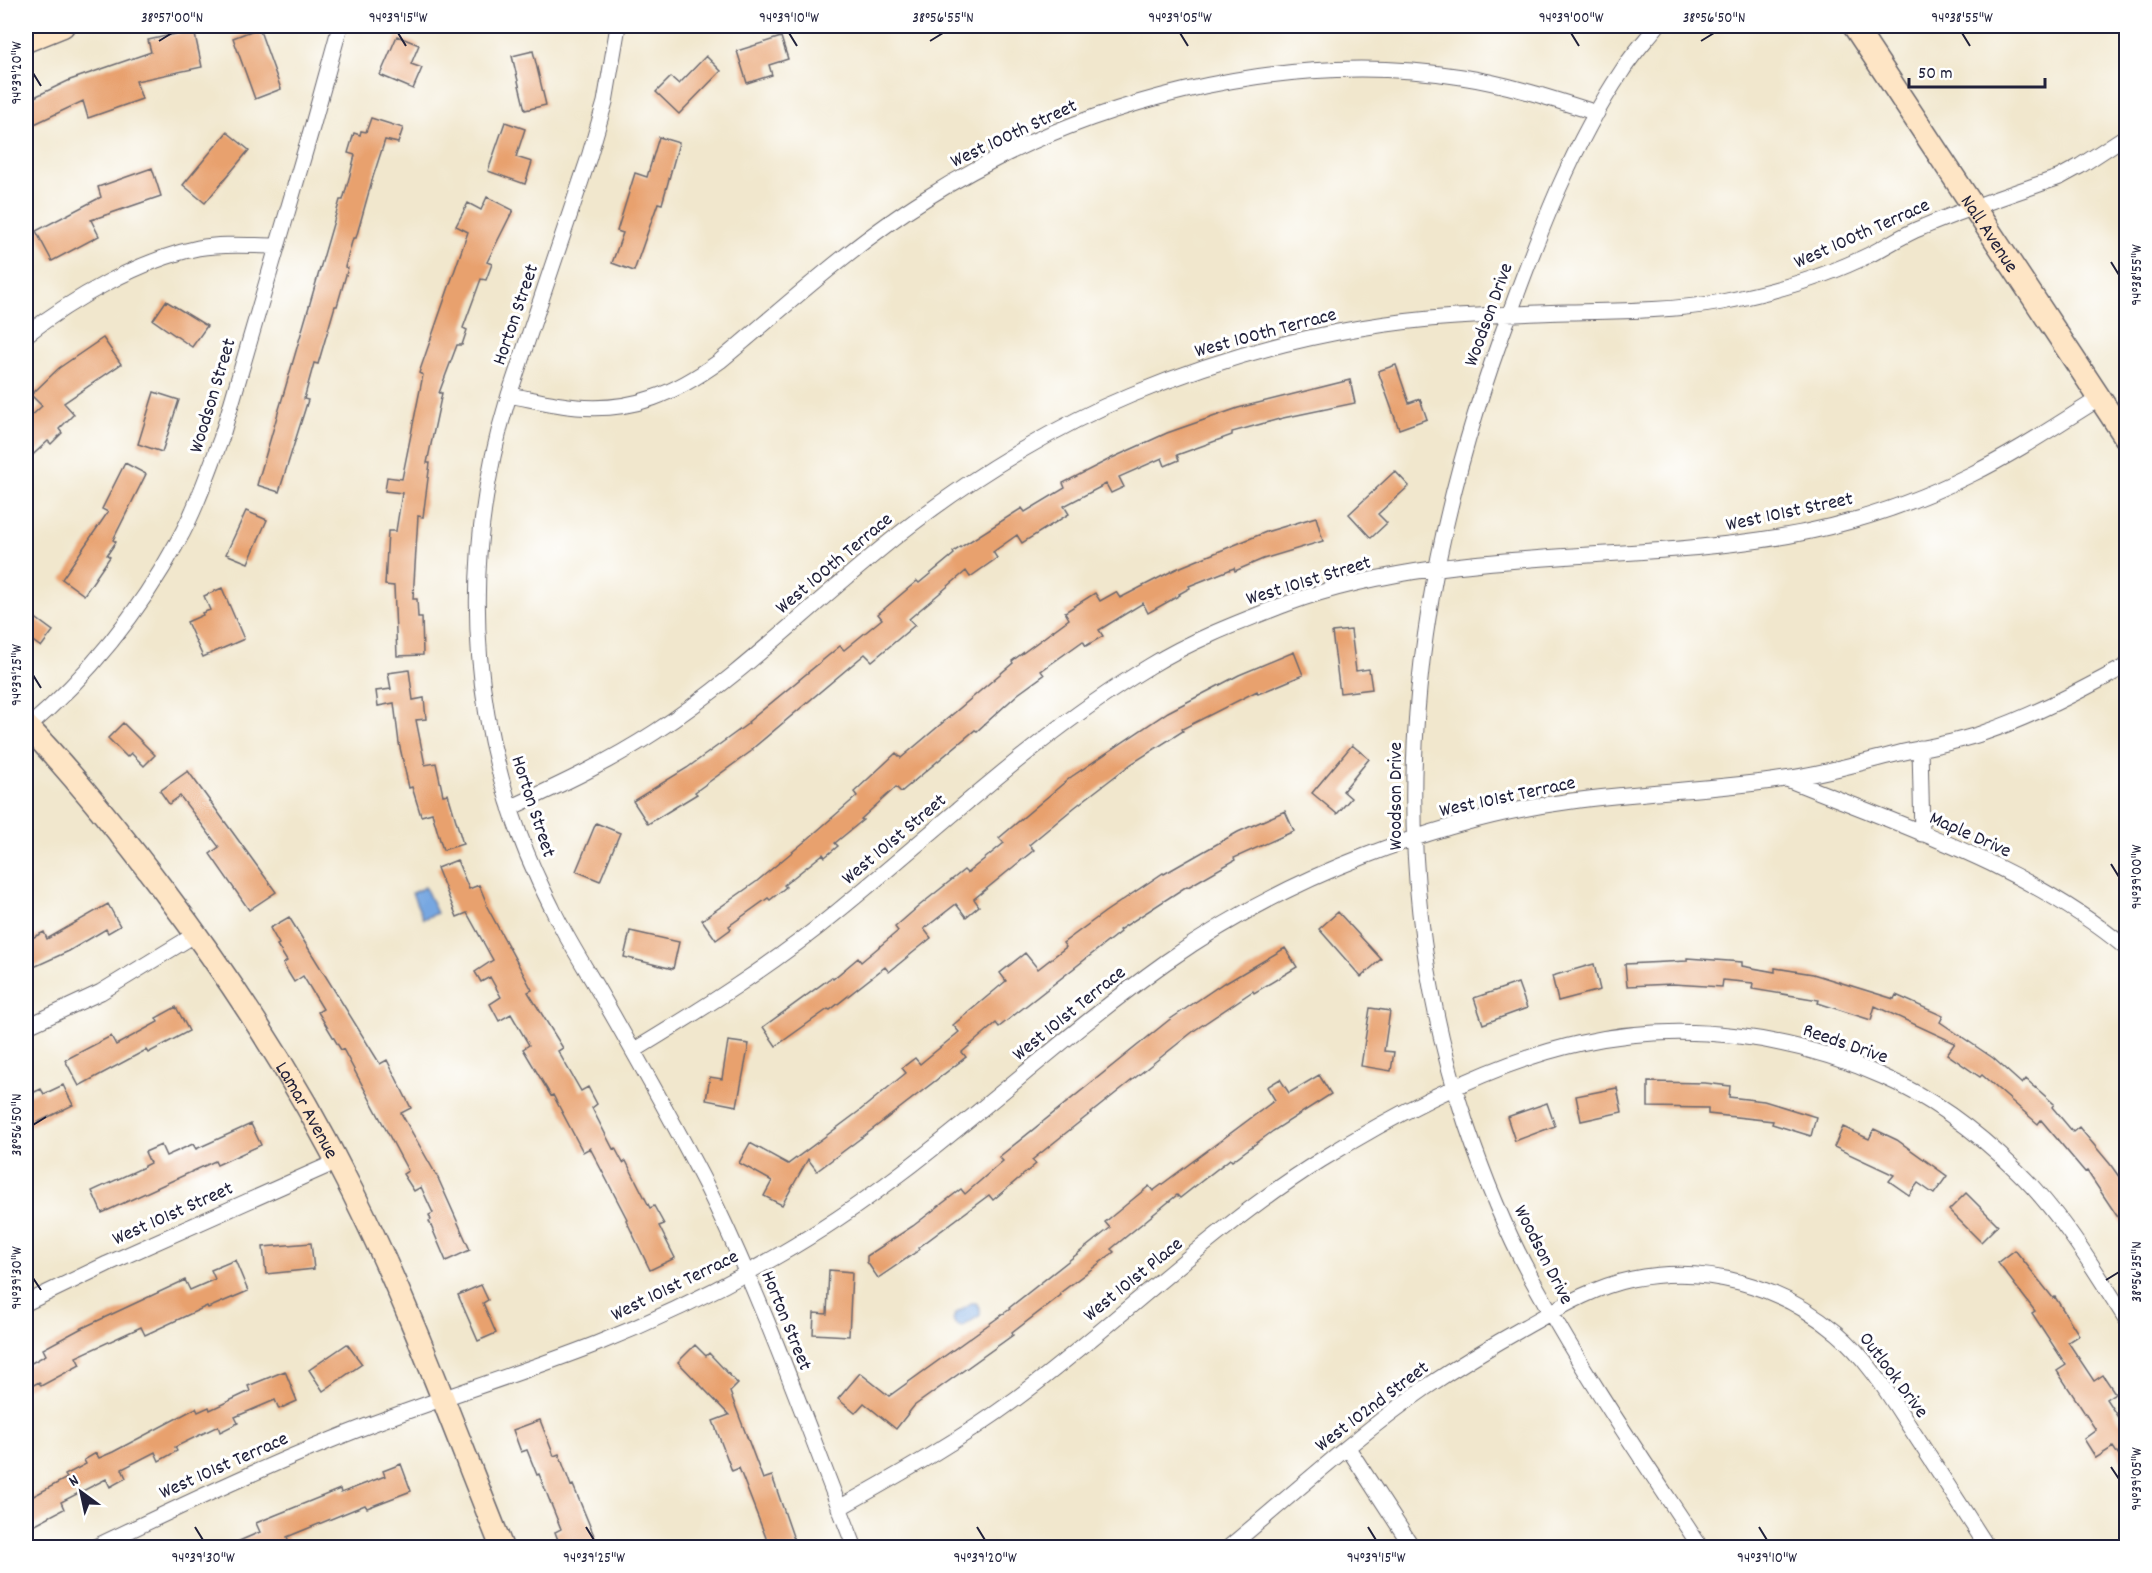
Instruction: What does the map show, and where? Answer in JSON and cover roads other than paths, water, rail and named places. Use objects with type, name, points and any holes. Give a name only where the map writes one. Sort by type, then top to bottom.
[{"type":"street","points":[[26,41],[63,26]]},
{"type":"street","name":"Woodson Street","points":[[26,727],[67,692],[110,644],[148,593],[180,539],[205,483],[220,439],[340,26]]},
{"type":"street","name":"Horton Street","points":[[618,26],[605,102],[590,157],[497,432],[477,558],[477,623],[485,706],[499,771],[526,853],[552,909],[705,1184],[746,1273],[855,1548]]},
{"type":"street","name":"Woodson Drive","points":[[1657,26],[1622,70],[1570,164],[1528,262],[1484,384],[1457,477],[1423,638],[1414,730],[1414,838],[1416,886],[1425,955],[1440,1032],[1467,1125],[1494,1198],[1521,1257],[1551,1313],[1605,1401],[1701,1548]]},
{"type":"street","name":"Nall Avenue","points":[[1854,26],[2127,438]]},
{"type":"street","name":"West 100th Street","points":[[508,395],[574,407],[593,408],[625,406],[663,395],[694,380],[720,361],[876,233],[925,199],[990,161],[1048,134],[1107,112],[1180,91],[1256,77],[1328,70],[1394,70],[1461,76],[1522,89],[1597,113]]},
{"type":"street","name":"West 100th Terrace","points":[[510,807],[596,768],[657,731],[711,691],[916,521],[989,470],[1073,422],[1128,396],[1194,371],[1281,345],[1346,331],[1409,321],[1638,311],[1691,306],[1774,291],[1856,260],[1918,228],[2060,177],[2127,136]]},
{"type":"street","points":[[26,335],[80,297],[156,262],[197,248],[225,245],[277,246]]},
{"type":"street","name":"West 101st Street","points":[[633,1051],[765,968],[835,914],[1053,732],[1153,664],[1208,636],[1288,603],[1348,585],[1396,574],[1478,562],[1717,546],[1828,528],[1884,510],[1972,474],[2026,445],[2100,398]]},
{"type":"street","name":"West 101st Terrace","points":[[93,1548],[275,1463],[372,1424],[592,1345],[654,1320],[783,1253],[845,1213],[930,1151],[1129,989],[1172,958],[1233,919],[1299,884],[1414,838],[1497,815],[1569,801],[1788,779],[1980,734],[2044,708],[2127,666]]},
{"type":"street","name":"Lamar Avenue","points":[[26,727],[54,755],[128,843],[196,934],[260,1028],[301,1097],[353,1193],[398,1292],[502,1548]]},
{"type":"street","points":[[1920,748],[1922,834]]},
{"type":"street","name":"Maple Drive","points":[[1788,779],[1970,853],[2065,904],[2127,948]]},
{"type":"street","points":[[26,1027],[101,992],[196,934]]},
{"type":"street","name":"Reeds Drive","points":[[1455,1088],[1495,1070],[1549,1051],[1585,1042],[1638,1034],[1728,1035],[1781,1043],[1828,1055],[1886,1077],[1932,1104],[1977,1135],[2017,1171],[2048,1204],[2127,1319]]},
{"type":"street","name":"West 101st Place","points":[[839,1508],[946,1447],[1017,1398],[1252,1208],[1319,1161],[1377,1127],[1455,1088]]},
{"type":"street","name":"West 101st Street","points":[[26,1303],[118,1259],[336,1162]]},
{"type":"street","name":"Outlook Drive","points":[[1551,1313],[1606,1287],[1654,1276],[1718,1277],[1752,1285],[1784,1298],[1808,1311],[1837,1333],[1860,1355],[1988,1548]]},
{"type":"street","name":"West 102nd Street","points":[[1228,1548],[1348,1448],[1424,1389],[1482,1351],[1551,1313]]},
{"type":"street","points":[[1348,1448],[1413,1548]]},
{"type":"water","points":[[425,887],[437,913],[423,919],[412,893]]},
{"type":"water","points":[[971,1303],[976,1303],[980,1308],[980,1315],[962,1327],[956,1325],[953,1320],[955,1314]]}]
